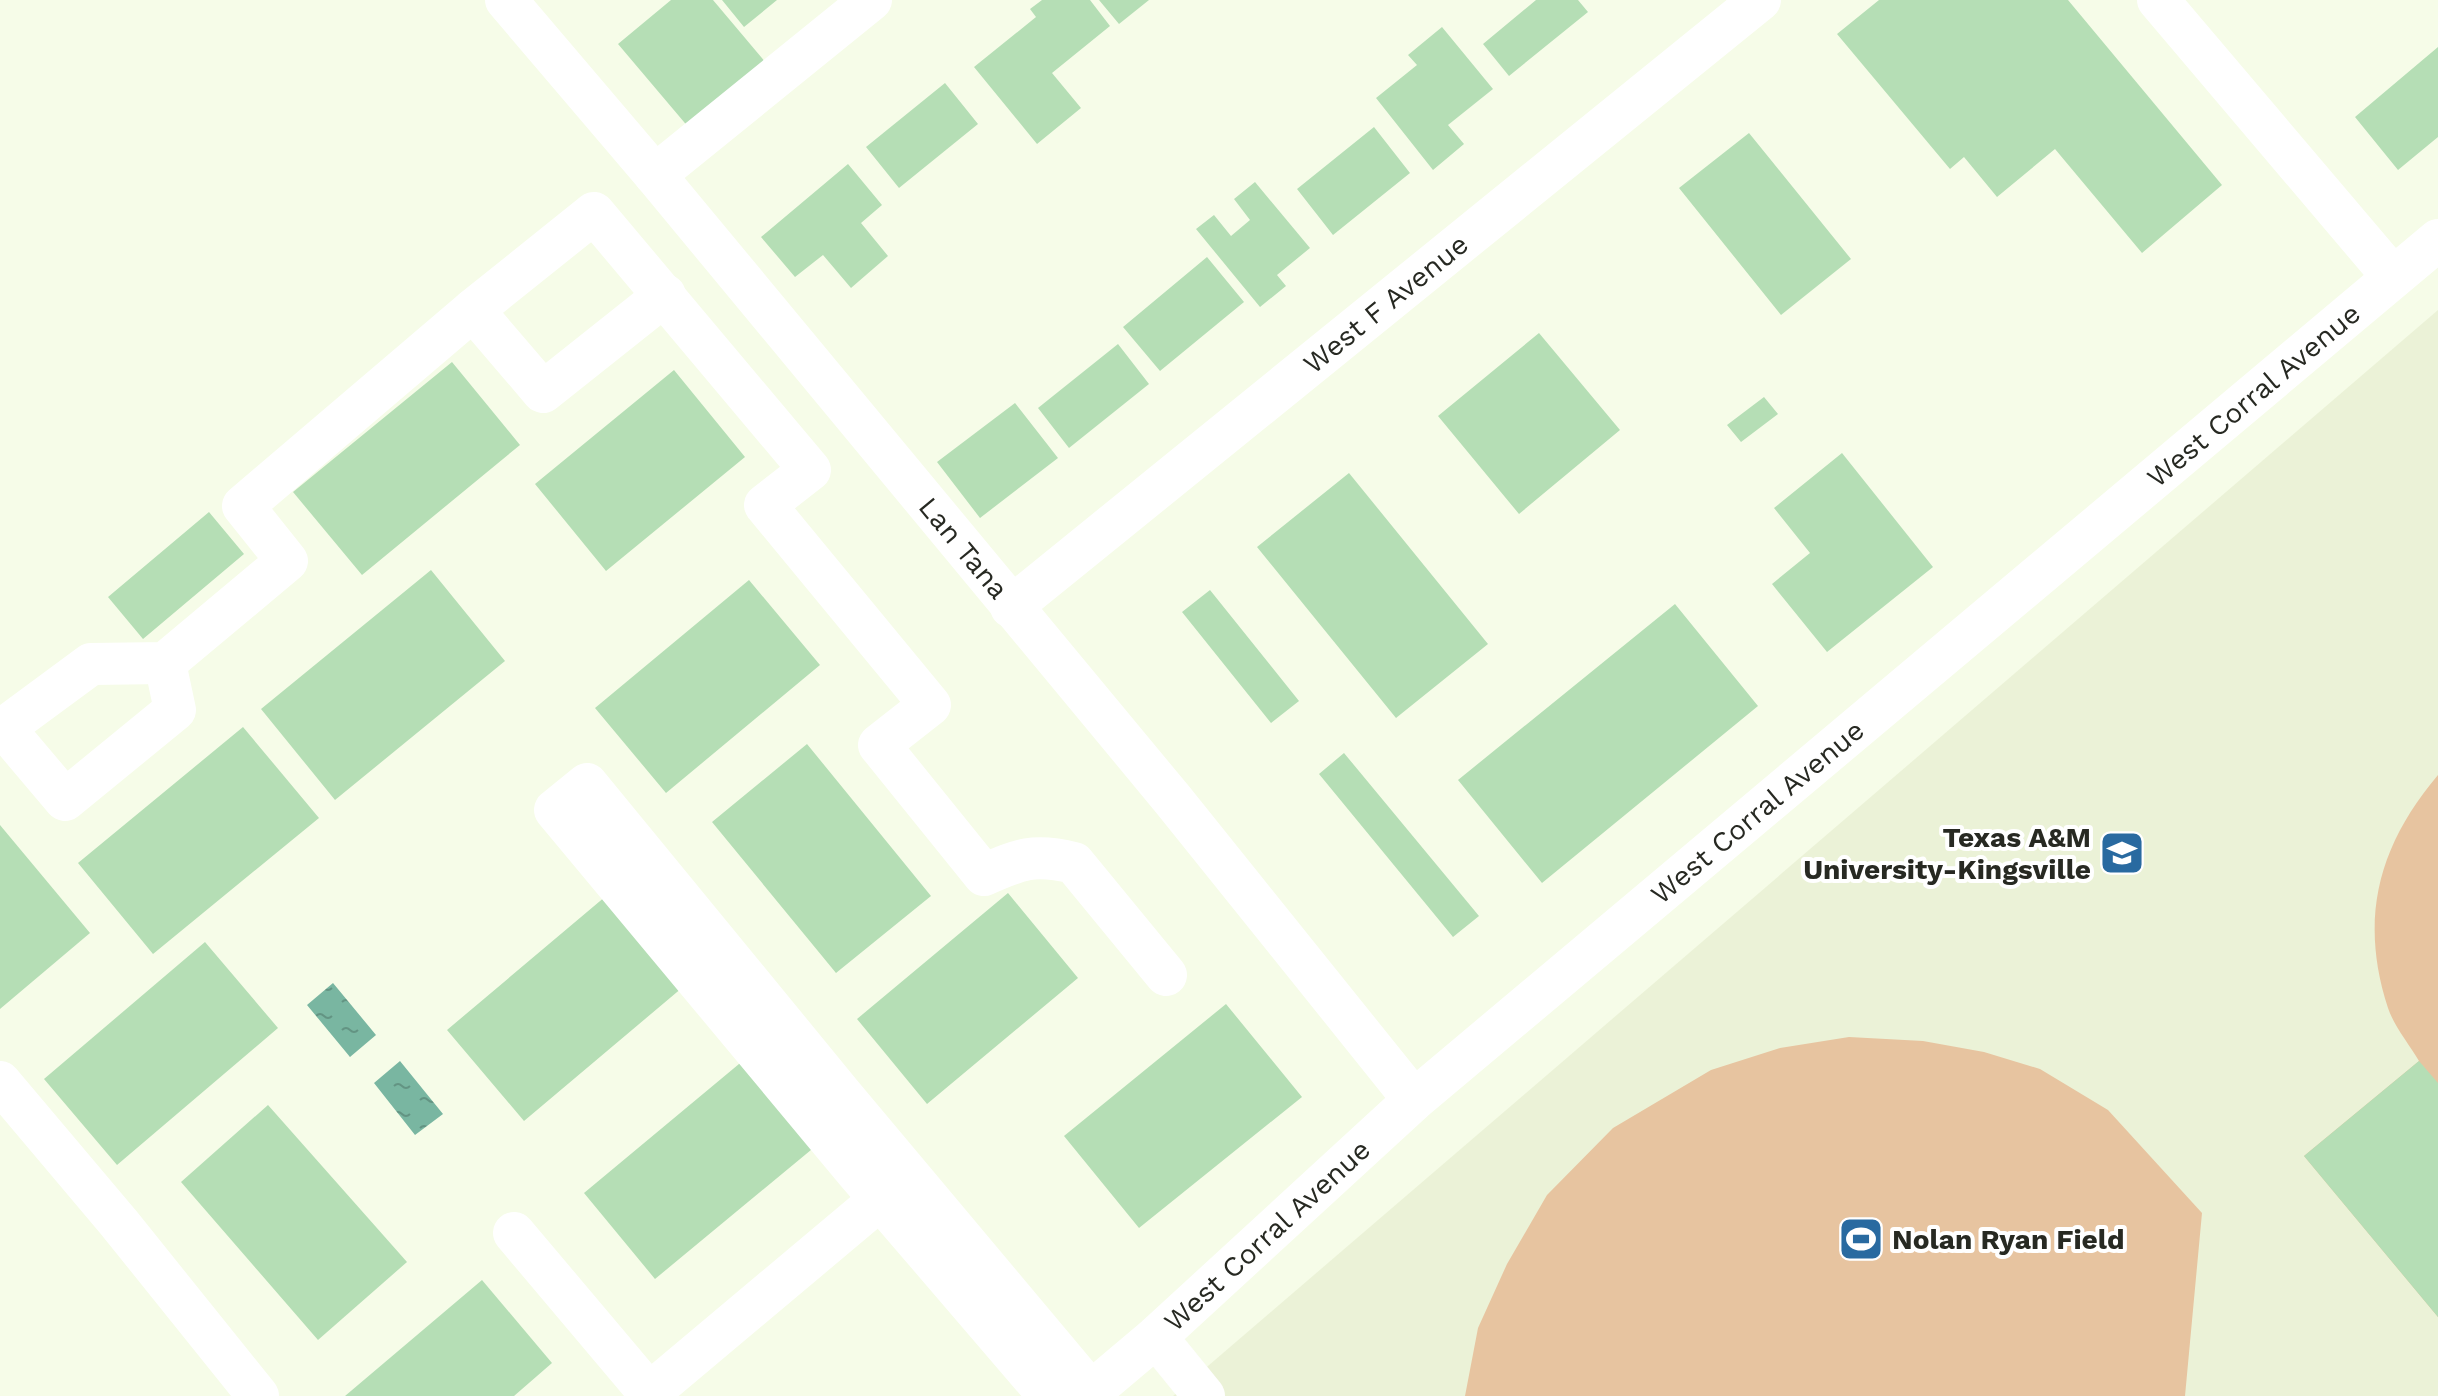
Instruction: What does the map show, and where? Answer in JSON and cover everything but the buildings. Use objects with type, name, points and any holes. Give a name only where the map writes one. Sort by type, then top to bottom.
[{"type":"street","name":"Lan Tana","points":[[506,0],[1173,800],[1414,1100]]},
{"type":"street","points":[[655,175],[871,0]]},
{"type":"street","name":"West F Avenue","points":[[1011,607],[1760,0]]},
{"type":"street","points":[[2158,0],[2393,277]]},
{"type":"street","points":[[165,663],[175,710],[65,800],[2,730],[91,664],[165,663],[287,561],[243,506],[473,310],[594,213],[810,470],[765,505],[930,705],[879,745],[984,875],[1021,859],[1051,857],[1074,863],[1166,975]]},
{"type":"street","name":"West Corral Avenue","points":[[1088,1394],[1156,1337],[1414,1100],[2438,240]]},
{"type":"street","points":[[473,310],[543,392],[665,295]]},
{"type":"street","points":[[1049,1396],[895,1187],[587,784],[555,810],[895,1187],[1088,1394]]},
{"type":"street","points":[[0,1082],[119,1223],[258,1396]]},
{"type":"street","points":[[514,1233],[647,1394],[895,1187]]},
{"type":"street","points":[[1156,1337],[1204,1396]]},
{"type":"shaded area","name":"Texas A&M University-Kingsville","points":[[2438,310],[2438,1396],[1173,1396]]},
{"type":"shaded area","points":[[2438,775],[2438,1317],[2304,1156],[2419,1061],[2388,1008],[2379,975],[2375,914],[2388,856],[2417,802]]},
{"type":"shaded area","name":"Nolan Ryan Field","points":[[1849,1037],[1923,1041],[1984,1052],[2040,1069],[2108,1110],[2202,1213],[2185,1396],[1465,1396],[1478,1328],[1507,1264],[1547,1195],[1613,1128],[1711,1070],[1780,1048]]},
{"type":"water","points":[[333,983],[376,1035],[350,1057],[307,1005]]},
{"type":"water","points":[[400,1061],[443,1114],[415,1135],[374,1083]]},
{"type":"place","name":"Texas A&M University-Kingsville","points":[[2122,853]]},
{"type":"place","name":"Nolan Ryan Field","points":[[1861,1239]]}]
